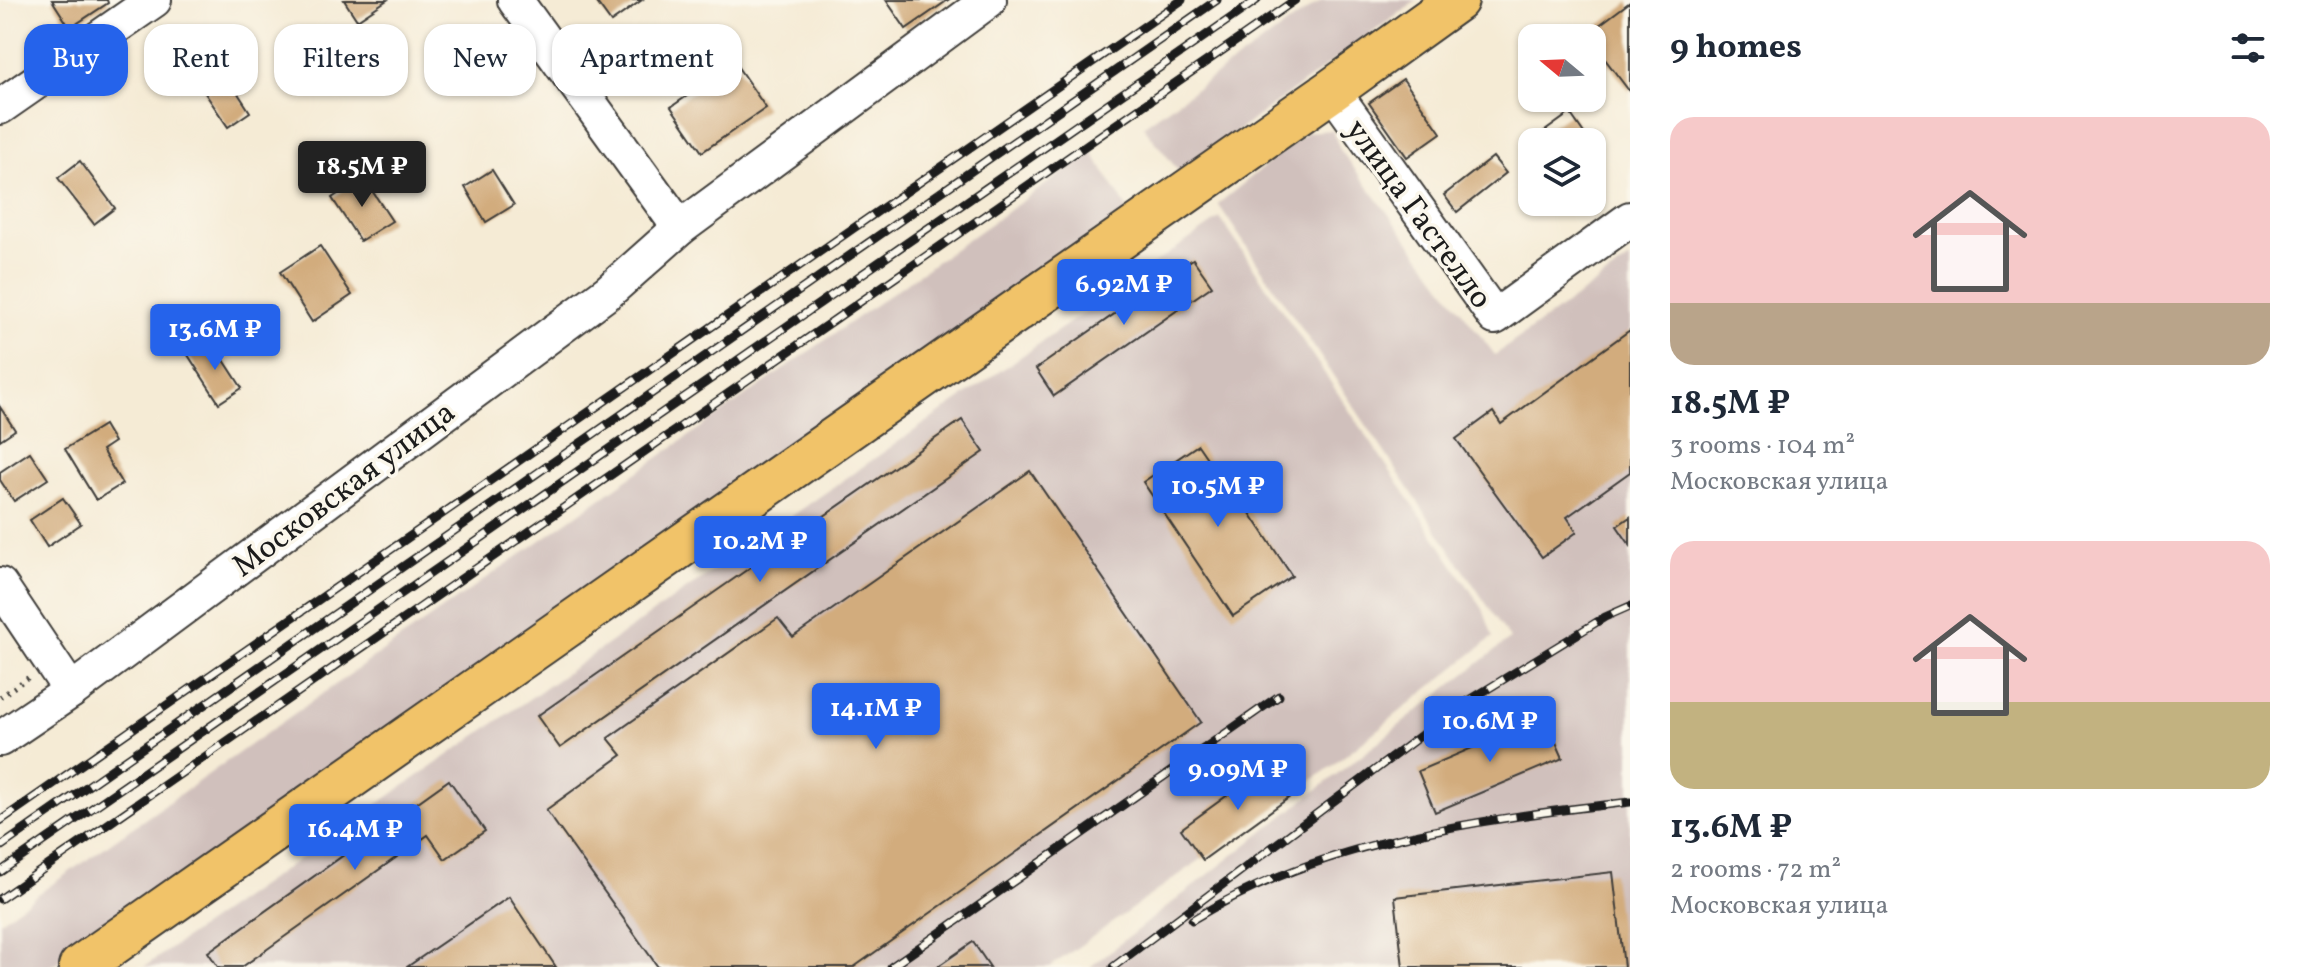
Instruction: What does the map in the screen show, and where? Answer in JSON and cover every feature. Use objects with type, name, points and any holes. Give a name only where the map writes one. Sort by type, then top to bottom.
[{"type":"main road","points":[[80,967],[1457,0]]},
{"type":"street","points":[[0,107],[154,0]]},
{"type":"street","points":[[515,0],[680,228]]},
{"type":"street","name":"Московская улица","points":[[0,739],[71,691],[608,292],[680,228],[989,0]]},
{"type":"street","name":"улица Гастелло","points":[[1332,90],[1495,317],[1630,219]]},
{"type":"street","points":[[0,585],[71,691]]},
{"type":"shaded area","points":[[1322,0],[1417,0],[1180,173],[1143,126]]},
{"type":"shaded area","points":[[1332,130],[1341,151],[1495,355],[1630,259],[1630,967],[1090,967],[1510,639],[1218,204],[1307,132]]},
{"type":"shaded area","points":[[1092,152],[1130,213],[50,967],[0,967],[0,921]]},
{"type":"shaded area","points":[[1220,218],[1483,609],[1493,637],[1332,766],[1050,967],[144,967]]},
{"type":"building","points":[[52,0],[107,0],[108,3],[76,24],[67,24]]},
{"type":"building","points":[[344,0],[387,0],[357,20]]},
{"type":"building","points":[[595,0],[642,0],[611,22]]},
{"type":"building","points":[[886,0],[948,0],[906,29]]},
{"type":"building","points":[[1630,2],[1630,92],[1606,60],[1606,24],[1601,24]]},
{"type":"building","points":[[742,73],[766,108],[702,152],[671,107],[687,96],[742,96]]},
{"type":"building","points":[[1403,79],[1441,133],[1407,157],[1369,103]]},
{"type":"building","points":[[207,96],[240,96],[250,112],[228,127]]},
{"type":"building","points":[[1570,113],[1580,128],[1549,128]]},
{"type":"building","points":[[1493,157],[1506,173],[1457,212],[1444,195]]},
{"type":"building","points":[[80,161],[115,208],[94,224],[58,178]]},
{"type":"building","points":[[492,170],[514,205],[486,222],[465,187]]},
{"type":"building","points":[[363,177],[392,221],[360,241],[332,198]]},
{"type":"building","points":[[320,246],[352,295],[312,322],[280,272]]},
{"type":"building","points":[[1193,259],[1212,286],[1054,396],[1036,369]]},
{"type":"building","points":[[1630,330],[1630,472],[1567,517],[1577,532],[1542,557],[1456,439],[1493,412],[1501,424]]},
{"type":"building","points":[[211,340],[242,388],[219,403],[188,355]]},
{"type":"building","points":[[0,407],[15,430],[0,440]]},
{"type":"building","points":[[962,420],[984,452],[560,748],[537,716]]},
{"type":"building","points":[[104,425],[114,442],[102,450],[122,484],[96,500],[65,449]]},
{"type":"building","points":[[1198,445],[1222,480],[1239,468],[1251,486],[1238,495],[1292,576],[1233,616],[1143,482]]},
{"type":"building","points":[[30,452],[48,479],[14,501],[0,480],[0,472]]},
{"type":"building","points":[[1030,471],[1201,722],[854,967],[658,967],[546,810],[622,755],[608,738],[778,618],[793,637]]},
{"type":"building","points":[[63,498],[81,524],[47,547],[30,520]]},
{"type":"building","points":[[1630,517],[1630,545],[1617,526]]},
{"type":"building","points":[[1545,717],[1563,758],[1435,812],[1418,771]]},
{"type":"building","points":[[1272,763],[1294,794],[1203,860],[1181,829]]},
{"type":"building","points":[[449,780],[485,831],[445,859],[428,835],[242,967],[218,967],[208,952]]},
{"type":"building","points":[[1613,872],[1624,967],[1403,967],[1395,897]]},
{"type":"building","points":[[509,897],[556,967],[407,967]]},
{"type":"building","points":[[973,942],[990,967],[937,967]]},
{"type":"railway","points":[[0,821],[1182,0]]},
{"type":"railway","points":[[0,847],[1217,0]]},
{"type":"railway","points":[[0,872],[1257,0]]},
{"type":"railway","points":[[0,899],[1295,0]]},
{"type":"railway","points":[[1113,967],[1460,706],[1605,617],[1630,606]]},
{"type":"railway","points":[[891,967],[1279,696]]},
{"type":"railway","points":[[1192,920],[1294,870],[1348,852],[1460,826],[1630,802]]}]
